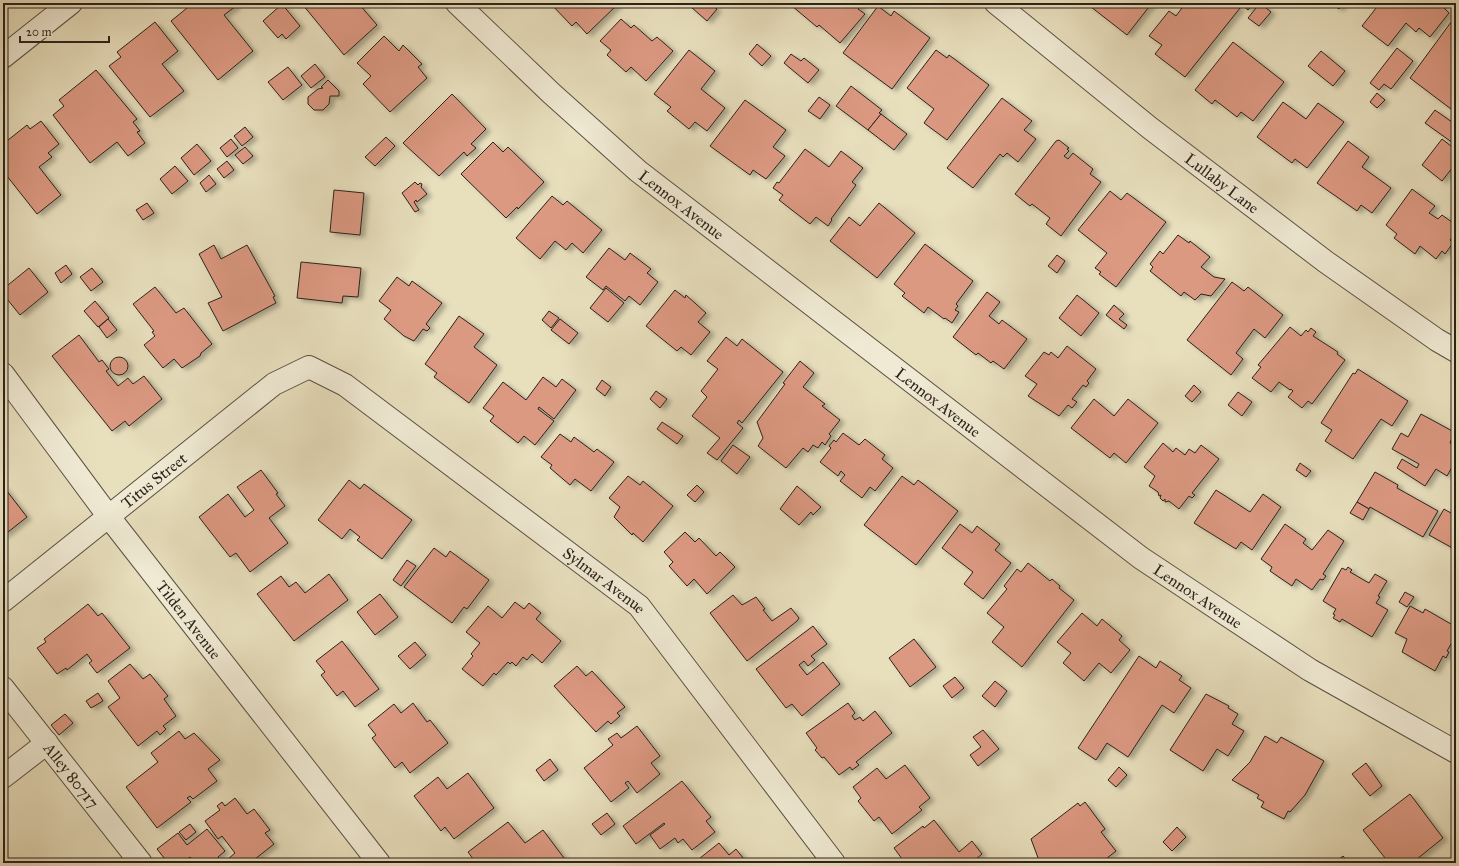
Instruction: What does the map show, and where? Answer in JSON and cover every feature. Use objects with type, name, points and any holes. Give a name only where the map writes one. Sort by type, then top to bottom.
[{"type":"street","points":[[3,57],[71,3]]},
{"type":"street","name":"Lennox Avenue","points":[[457,3],[551,93],[638,171],[1141,558],[1310,670],[1456,752]]},
{"type":"street","name":"Lullaby Lane","points":[[996,3],[1150,128],[1320,257],[1437,340],[1456,351]]},
{"type":"street","name":"Titus Street","points":[[3,601],[274,384],[309,367]]},
{"type":"street","name":"Sylmar Avenue","points":[[309,367],[345,385],[639,606],[834,863]]},
{"type":"street","name":"Tilden Avenue","points":[[3,374],[109,517],[379,863]]},
{"type":"street","name":"Alley 80717","points":[[3,688],[48,743],[141,863]]},
{"type":"street","points":[[3,778],[48,743]]},
{"type":"building","points":[[183,3],[234,3],[236,6],[224,15],[253,51],[218,80],[171,21],[187,8]]},
{"type":"building","points":[[305,3],[360,3],[359,4],[377,25],[344,55],[303,5]]},
{"type":"building","points":[[550,3],[619,3],[587,34],[576,22],[572,26]]},
{"type":"building","points":[[694,3],[709,3],[717,9],[707,21],[691,7]]},
{"type":"building","points":[[794,3],[863,3],[858,9],[865,14],[840,43],[819,25],[817,27],[792,6]]},
{"type":"building","points":[[1086,3],[1152,3],[1127,35]]},
{"type":"building","points":[[1182,3],[1233,3],[1240,8],[1185,77],[1155,54],[1162,45],[1149,36],[1169,11],[1176,16],[1184,5]]},
{"type":"building","points":[[1240,3],[1254,3],[1248,10]]},
{"type":"building","points":[[1260,3],[1271,12],[1259,26],[1248,18]]},
{"type":"building","points":[[1332,3],[1343,3],[1339,9]]},
{"type":"building","points":[[1380,3],[1439,3],[1449,13],[1430,37],[1419,28],[1416,32],[1406,23],[1388,46],[1362,26]]},
{"type":"building","points":[[282,4],[300,26],[286,39],[282,34],[278,38],[263,21]]},
{"type":"building","points":[[878,6],[891,16],[894,11],[930,38],[892,89],[843,53]]},
{"type":"building","points":[[1454,18],[1456,19],[1456,102],[1451,109],[1410,78]]},
{"type":"building","points":[[621,19],[631,28],[634,25],[652,41],[657,37],[673,51],[646,81],[631,67],[626,72],[607,55],[611,50],[600,41]]},
{"type":"building","points":[[155,22],[178,51],[162,64],[184,91],[150,117],[109,66],[121,57],[117,52]]},
{"type":"building","points":[[384,36],[399,51],[403,45],[422,64],[418,67],[427,78],[390,112],[363,84],[371,76],[357,63]]},
{"type":"building","points":[[1233,42],[1284,82],[1253,121],[1241,112],[1237,117],[1215,100],[1212,104],[1195,90]]},
{"type":"building","points":[[757,44],[771,56],[762,66],[749,54]]},
{"type":"building","points":[[1397,48],[1413,61],[1391,89],[1384,84],[1379,90],[1370,83]]},
{"type":"building","points":[[689,50],[715,71],[701,89],[725,108],[707,131],[695,122],[689,129],[667,111],[671,107],[654,94]]},
{"type":"building","points":[[936,50],[947,58],[949,55],[989,85],[947,140],[924,123],[934,109],[907,88]]},
{"type":"building","points":[[1321,51],[1345,71],[1333,86],[1308,66]]},
{"type":"building","points":[[791,54],[801,61],[804,58],[819,70],[808,83],[784,63]]},
{"type":"building","points":[[315,64],[325,77],[311,88],[301,76]]},
{"type":"building","points":[[288,67],[302,85],[283,100],[268,82]]},
{"type":"building","points":[[96,70],[137,119],[133,122],[140,131],[137,132],[145,143],[128,156],[117,142],[90,163],[53,115],[64,106],[59,100]]},
{"type":"building","points":[[328,80],[339,91],[339,96],[330,96],[329,104],[323,110],[314,110],[308,104],[308,97],[318,89],[323,88],[321,87]]},
{"type":"building","points":[[851,86],[882,110],[879,113],[881,114],[868,130],[836,106]]},
{"type":"building","points":[[1377,93],[1385,100],[1377,108],[1370,102]]},
{"type":"building","points":[[452,94],[486,129],[471,144],[476,148],[467,156],[464,152],[439,176],[403,143]]},
{"type":"building","points":[[819,97],[830,105],[820,119],[808,111]]},
{"type":"building","points":[[1002,98],[1032,121],[1024,130],[1036,139],[1018,162],[1007,153],[1003,157],[1000,154],[973,188],[947,168]]},
{"type":"building","points":[[745,100],[786,130],[773,147],[785,156],[766,179],[753,170],[750,175],[710,146]]},
{"type":"building","points":[[1283,102],[1306,119],[1318,103],[1344,122],[1307,168],[1295,159],[1292,163],[1257,137]]},
{"type":"building","points":[[1435,110],[1456,125],[1456,140],[1453,143],[1425,123]]},
{"type":"building","points":[[881,114],[907,134],[894,150],[868,130]]},
{"type":"building","points":[[41,121],[59,144],[48,153],[52,157],[39,167],[61,195],[37,214],[3,171],[3,144],[27,125],[30,129]]},
{"type":"building","points":[[245,127],[253,137],[242,146],[234,136]]},
{"type":"building","points":[[386,137],[395,146],[375,166],[365,157]]},
{"type":"building","points":[[231,139],[238,148],[227,157],[220,148]]},
{"type":"building","points":[[1442,139],[1456,150],[1456,163],[1442,181],[1422,165]]},
{"type":"building","points":[[1059,140],[1069,148],[1067,149],[1069,151],[1064,156],[1068,159],[1073,153],[1093,169],[1090,174],[1101,182],[1061,236],[1046,224],[1050,218],[1032,204],[1030,206],[1015,194],[1056,141]]},
{"type":"building","points":[[1348,141],[1369,157],[1362,167],[1391,188],[1372,213],[1361,205],[1357,211],[1317,183]]},
{"type":"building","points":[[493,142],[503,152],[508,147],[544,182],[518,209],[517,207],[506,218],[461,174]]},
{"type":"building","points":[[197,144],[211,161],[194,175],[181,158]]},
{"type":"building","points":[[245,147],[253,156],[243,164],[235,155]]},
{"type":"building","points":[[805,149],[829,167],[841,151],[863,168],[852,182],[856,185],[831,219],[832,220],[828,226],[816,217],[810,224],[779,200],[783,195],[773,188],[777,182],[779,183]]},
{"type":"building","points":[[227,161],[234,170],[224,178],[217,169]]},
{"type":"building","points":[[175,166],[188,181],[172,194],[160,179]]},
{"type":"building","points":[[209,175],[216,184],[206,192],[200,183]]},
{"type":"building","points":[[415,182],[418,185],[420,183],[422,184],[421,187],[427,194],[417,202],[416,200],[414,202],[419,210],[415,212],[402,193]]},
{"type":"building","points":[[1412,189],[1435,206],[1429,213],[1438,219],[1442,215],[1456,225],[1456,232],[1450,240],[1453,243],[1445,254],[1442,251],[1436,259],[1420,246],[1415,254],[1394,238],[1397,234],[1386,225]]},
{"type":"building","points":[[334,190],[364,193],[360,235],[330,232]]},
{"type":"building","points":[[1110,191],[1121,200],[1127,193],[1166,222],[1116,287],[1099,274],[1101,272],[1095,268],[1107,253],[1078,230]]},
{"type":"building","points":[[552,196],[563,205],[567,201],[602,230],[583,253],[572,243],[566,250],[555,241],[540,259],[516,238]]},
{"type":"building","points":[[147,203],[154,213],[143,220],[136,210]]},
{"type":"building","points":[[879,203],[915,233],[877,278],[830,241],[849,217],[860,226]]},
{"type":"building","points":[[1178,235],[1189,243],[1190,241],[1210,257],[1201,267],[1214,277],[1225,279],[1211,296],[1201,294],[1195,300],[1184,292],[1181,296],[1150,271],[1153,267],[1150,264],[1160,251],[1163,254]]},
{"type":"building","points":[[925,244],[973,281],[956,304],[958,306],[955,310],[959,312],[952,323],[928,307],[924,313],[902,296],[905,293],[894,284]]},
{"type":"building","points":[[214,245],[221,259],[247,245],[275,296],[273,297],[276,303],[223,331],[208,303],[222,297],[199,254]]},
{"type":"building","points":[[609,248],[625,260],[630,253],[651,269],[647,273],[658,282],[640,305],[629,296],[625,301],[606,286],[603,290],[586,277]]},
{"type":"building","points":[[1057,255],[1065,261],[1057,273],[1048,266]]},
{"type":"building","points":[[301,262],[361,268],[358,297],[343,296],[342,303],[297,298]]},
{"type":"building","points":[[66,265],[72,274],[61,283],[55,273]]},
{"type":"building","points":[[29,268],[48,292],[20,315],[3,294],[3,289]]},
{"type":"building","points":[[92,268],[103,282],[91,291],[80,277]]},
{"type":"building","points":[[397,277],[409,286],[412,281],[442,303],[426,324],[430,328],[427,331],[423,329],[414,341],[404,336],[384,319],[391,310],[379,301]]},
{"type":"building","points":[[1232,282],[1244,291],[1248,287],[1283,315],[1265,338],[1254,329],[1236,353],[1243,359],[1231,375],[1187,340]]},
{"type":"building","points":[[155,287],[176,313],[184,308],[212,344],[201,353],[200,356],[182,368],[174,359],[163,368],[144,345],[155,336],[152,332],[154,331],[133,304]]},
{"type":"building","points":[[606,288],[624,303],[608,322],[590,308]]},
{"type":"building","points":[[675,290],[685,298],[686,295],[706,313],[698,322],[710,332],[691,355],[681,347],[677,351],[646,326]]},
{"type":"building","points":[[987,292],[1000,302],[989,316],[999,324],[1002,320],[1027,339],[1004,369],[993,361],[991,363],[978,353],[976,355],[953,337]]},
{"type":"building","points":[[1077,295],[1099,313],[1081,336],[1059,318]]},
{"type":"building","points":[[95,301],[109,318],[98,327],[84,311]]},
{"type":"building","points":[[1114,305],[1124,314],[1119,319],[1127,325],[1124,329],[1106,315]]},
{"type":"building","points":[[549,311],[559,318],[551,328],[542,320]]},
{"type":"building","points":[[459,316],[484,334],[474,347],[497,365],[469,403],[434,377],[437,373],[425,364]]},
{"type":"building","points":[[108,319],[117,330],[107,338],[99,327]]},
{"type":"building","points":[[560,319],[578,333],[569,344],[551,330]]},
{"type":"building","points":[[1290,327],[1301,336],[1306,330],[1308,332],[1311,328],[1316,332],[1313,336],[1338,352],[1337,354],[1345,360],[1312,404],[1308,401],[1302,408],[1288,397],[1293,391],[1291,389],[1290,390],[1279,382],[1271,392],[1252,378],[1261,367],[1258,365]]},
{"type":"building","points":[[79,335],[99,362],[102,360],[109,369],[106,371],[118,386],[128,378],[133,384],[144,376],[162,399],[129,426],[125,421],[112,431],[52,356]]},
{"type":"building","points":[[726,337],[737,346],[742,339],[783,372],[742,423],[739,420],[737,423],[743,428],[717,460],[707,453],[720,438],[692,416],[707,397],[701,391],[718,369],[707,361]]},
{"type":"building","points":[[1067,346],[1096,369],[1087,381],[1089,383],[1086,387],[1083,385],[1072,399],[1077,402],[1072,408],[1068,405],[1059,416],[1028,396],[1037,384],[1025,376],[1044,352],[1049,355],[1051,352],[1058,358]]},
{"type":"building","points":[[119,357],[125,360],[128,366],[125,372],[119,375],[113,372],[110,366],[113,360]]},
{"type":"building","points":[[800,361],[814,373],[803,387],[825,404],[822,406],[840,420],[829,434],[831,436],[825,445],[822,442],[818,448],[813,445],[808,452],[803,448],[786,468],[758,446],[763,438],[757,422],[785,384],[783,383]]},
{"type":"building","points":[[1358,369],[1408,401],[1392,426],[1381,419],[1353,459],[1325,441],[1332,430],[1321,423],[1353,373],[1355,374]]},
{"type":"building","points":[[543,377],[556,387],[562,379],[576,390],[554,419],[539,407],[538,409],[554,421],[535,445],[524,436],[518,443],[490,421],[494,416],[483,408],[503,382],[526,400]]},
{"type":"building","points":[[602,380],[611,387],[605,396],[596,389]]},
{"type":"building","points":[[1194,385],[1201,392],[1192,402],[1185,396]]},
{"type":"building","points":[[656,391],[667,399],[660,408],[650,399]]},
{"type":"building","points":[[1238,392],[1252,402],[1242,416],[1228,405]]},
{"type":"building","points":[[1094,399],[1114,416],[1128,399],[1158,423],[1126,463],[1114,453],[1110,458],[1071,428]]},
{"type":"building","points":[[1421,414],[1454,432],[1450,443],[1456,446],[1456,460],[1447,476],[1436,469],[1425,486],[1397,468],[1402,459],[1417,468],[1419,464],[1392,449],[1401,433],[1408,437]]},
{"type":"building","points":[[662,422],[683,436],[677,444],[657,429]]},
{"type":"building","points":[[843,433],[859,445],[865,439],[885,455],[882,459],[893,468],[875,491],[870,487],[862,498],[840,481],[845,475],[841,471],[838,476],[820,462],[831,448],[829,446],[834,440],[836,442]]},
{"type":"building","points":[[560,434],[571,442],[574,437],[594,452],[597,449],[614,462],[591,491],[575,479],[570,485],[550,468],[552,465],[541,457]]},
{"type":"building","points":[[1163,443],[1173,452],[1176,448],[1185,455],[1189,449],[1195,453],[1201,445],[1219,459],[1192,493],[1195,495],[1192,498],[1189,496],[1179,509],[1169,501],[1165,502],[1165,499],[1163,501],[1160,498],[1161,495],[1159,496],[1158,492],[1149,486],[1155,476],[1144,467]]},
{"type":"building","points":[[733,445],[750,457],[737,474],[721,461]]},
{"type":"building","points":[[1300,463],[1311,471],[1306,477],[1296,470]]},
{"type":"building","points":[[261,470],[278,493],[276,494],[285,506],[269,518],[288,543],[250,572],[236,553],[230,557],[199,517],[228,494],[245,517],[254,510],[237,487]]},
{"type":"building","points":[[1375,472],[1398,485],[1397,488],[1438,511],[1423,537],[1370,507],[1369,509],[1357,502]]},
{"type":"building","points":[[628,476],[640,485],[643,481],[673,506],[643,542],[633,533],[632,535],[614,517],[620,507],[609,498]]},
{"type":"building","points":[[902,476],[914,485],[918,480],[958,511],[916,565],[864,525]]},
{"type":"building","points":[[349,480],[360,489],[364,484],[412,520],[382,559],[357,540],[360,537],[350,529],[342,539],[318,520]]},
{"type":"building","points":[[697,485],[704,492],[695,502],[687,495]]},
{"type":"building","points":[[3,486],[27,517],[3,536]]},
{"type":"building","points":[[797,486],[821,507],[813,515],[811,512],[799,525],[780,509]]},
{"type":"building","points":[[1216,490],[1250,512],[1263,494],[1281,507],[1252,550],[1241,542],[1236,549],[1194,523]]},
{"type":"building","points":[[1357,502],[1369,509],[1363,520],[1350,513]]},
{"type":"building","points":[[1444,509],[1456,516],[1456,550],[1429,535]]},
{"type":"building","points":[[960,524],[972,533],[977,526],[1000,544],[995,550],[1011,563],[983,599],[964,584],[973,572],[942,548]]},
{"type":"building","points":[[1285,524],[1306,539],[1303,543],[1312,550],[1328,530],[1344,541],[1323,574],[1326,576],[1323,580],[1320,579],[1312,590],[1296,579],[1292,586],[1270,571],[1272,567],[1261,559]]},
{"type":"building","points":[[685,532],[695,542],[699,538],[716,556],[720,552],[735,567],[707,594],[694,579],[687,586],[669,566],[673,562],[664,552]]},
{"type":"building","points":[[434,548],[446,557],[450,551],[489,580],[467,609],[464,607],[452,623],[404,587]]},
{"type":"building","points":[[407,560],[416,566],[401,586],[393,580]]},
{"type":"building","points":[[1028,563],[1050,581],[1052,579],[1060,586],[1059,588],[1074,600],[1022,667],[992,642],[1004,627],[987,613],[1007,589],[1004,586],[1017,569],[1021,572]]},
{"type":"building","points":[[1348,567],[1352,570],[1350,572],[1369,583],[1375,574],[1387,581],[1378,596],[1380,597],[1376,603],[1388,610],[1372,637],[1342,619],[1340,622],[1333,618],[1335,615],[1333,614],[1336,609],[1323,601],[1342,568],[1346,570]]},
{"type":"building","points":[[329,574],[348,600],[294,641],[257,594],[281,576],[289,587],[296,582],[305,593]]},
{"type":"building","points":[[1405,592],[1414,597],[1407,607],[1399,602]]},
{"type":"building","points":[[380,594],[398,617],[375,635],[357,612]]},
{"type":"building","points":[[733,595],[742,605],[756,597],[765,609],[763,610],[772,621],[791,608],[799,618],[747,661],[710,613]]},
{"type":"building","points":[[515,602],[524,609],[529,603],[541,613],[536,619],[561,641],[542,663],[532,654],[527,660],[523,657],[516,666],[512,662],[510,664],[508,662],[496,675],[494,673],[483,686],[462,669],[473,656],[471,654],[480,643],[466,632],[488,606],[502,618]]},
{"type":"building","points":[[88,604],[98,616],[102,613],[130,648],[97,673],[89,663],[92,661],[87,654],[67,670],[66,668],[57,674],[37,648],[46,642],[44,639]]},
{"type":"building","points":[[1410,606],[1423,613],[1425,609],[1456,627],[1456,635],[1447,651],[1449,652],[1446,658],[1443,656],[1435,671],[1402,652],[1407,639],[1395,633]]},
{"type":"building","points":[[1082,613],[1097,626],[1102,619],[1122,636],[1119,640],[1130,650],[1111,673],[1099,663],[1084,681],[1063,663],[1071,653],[1057,642]]},
{"type":"building","points":[[813,626],[827,644],[811,656],[815,660],[808,666],[804,661],[799,665],[807,675],[823,662],[840,684],[802,716],[792,704],[786,708],[756,669]]},
{"type":"building","points":[[914,639],[936,667],[910,687],[889,658]]},
{"type":"building","points":[[342,641],[379,689],[355,707],[343,691],[337,696],[321,675],[325,672],[316,661]]},
{"type":"building","points":[[415,642],[426,655],[410,669],[398,656]]},
{"type":"building","points":[[1139,656],[1156,668],[1160,661],[1182,676],[1179,680],[1191,688],[1174,713],[1162,705],[1128,757],[1107,743],[1096,760],[1078,748]]},
{"type":"building","points":[[130,664],[143,679],[150,674],[168,696],[164,699],[176,716],[163,726],[166,729],[160,735],[157,731],[138,746],[108,707],[120,698],[108,681]]},
{"type":"building","points":[[577,666],[586,676],[592,671],[625,707],[617,713],[620,716],[611,724],[608,721],[596,732],[554,686]]},
{"type":"building","points":[[955,677],[964,688],[952,698],[943,686]]},
{"type":"building","points":[[995,681],[1007,691],[995,707],[982,696]]},
{"type":"building","points":[[98,693],[103,701],[91,708],[86,701]]},
{"type":"building","points":[[1206,694],[1229,706],[1228,708],[1238,714],[1232,724],[1244,731],[1228,756],[1217,749],[1203,771],[1170,750]]},
{"type":"building","points":[[413,703],[427,722],[430,720],[448,743],[410,773],[402,762],[395,768],[372,738],[376,735],[368,725],[394,704],[401,713]]},
{"type":"building","points":[[848,703],[855,713],[852,716],[855,720],[860,717],[863,721],[875,711],[892,733],[856,762],[859,765],[852,770],[850,767],[839,775],[824,757],[822,758],[815,750],[817,748],[806,733]]},
{"type":"building","points":[[65,714],[73,723],[59,735],[51,725]]},
{"type":"building","points":[[637,726],[660,756],[651,763],[660,774],[637,793],[628,781],[625,783],[629,788],[611,802],[584,768],[613,745],[608,739],[617,733],[621,738]]},
{"type":"building","points":[[983,730],[999,749],[978,766],[970,755],[981,747],[973,737]]},
{"type":"building","points":[[179,731],[185,739],[194,733],[220,760],[208,769],[217,781],[193,799],[190,796],[187,798],[191,802],[157,828],[126,787],[158,762],[151,753]]},
{"type":"building","points":[[1265,736],[1277,743],[1281,737],[1324,761],[1305,795],[1290,812],[1288,811],[1284,819],[1261,807],[1264,802],[1257,798],[1259,795],[1232,780],[1250,762]]},
{"type":"building","points":[[550,759],[558,770],[544,781],[536,770]]},
{"type":"building","points":[[1366,763],[1382,786],[1370,796],[1352,774]]},
{"type":"building","points":[[905,765],[930,798],[919,807],[922,810],[892,834],[879,817],[874,821],[858,801],[861,798],[853,787],[877,768],[886,779]]},
{"type":"building","points":[[1119,767],[1127,775],[1116,787],[1108,780]]},
{"type":"building","points":[[468,773],[494,808],[454,839],[445,827],[441,831],[414,796],[438,777],[447,789]]},
{"type":"building","points":[[682,781],[711,817],[706,821],[715,832],[692,850],[683,839],[678,843],[675,838],[660,849],[650,835],[665,824],[664,823],[636,844],[623,826]]},
{"type":"building","points":[[1410,794],[1443,838],[1412,863],[1389,863],[1363,830]]},
{"type":"building","points":[[235,798],[247,814],[254,809],[270,830],[265,833],[274,844],[250,863],[231,863],[228,859],[235,853],[222,836],[218,839],[205,821],[220,810],[217,806],[222,802],[225,806]]},
{"type":"building","points":[[1085,802],[1105,829],[1101,832],[1116,851],[1101,863],[1040,863],[1031,839],[1078,803],[1080,806]]},
{"type":"building","points":[[607,813],[615,824],[601,835],[592,824]]},
{"type":"building","points":[[934,820],[959,852],[972,841],[982,854],[971,863],[905,863],[894,848],[923,826],[924,828]]},
{"type":"building","points":[[508,822],[525,843],[543,830],[564,858],[557,863],[476,863],[468,852]]},
{"type":"building","points":[[190,824],[196,832],[186,840],[179,832]]},
{"type":"building","points":[[1177,827],[1186,837],[1172,851],[1163,842]]},
{"type":"building","points":[[207,829],[225,851],[218,857],[221,863],[195,863],[190,857],[183,863],[168,863],[157,849],[178,833],[187,845]]},
{"type":"building","points":[[719,843],[729,855],[736,849],[747,863],[695,862]]},
{"type":"building","points":[[1343,856],[1349,863],[1334,863]]}]
